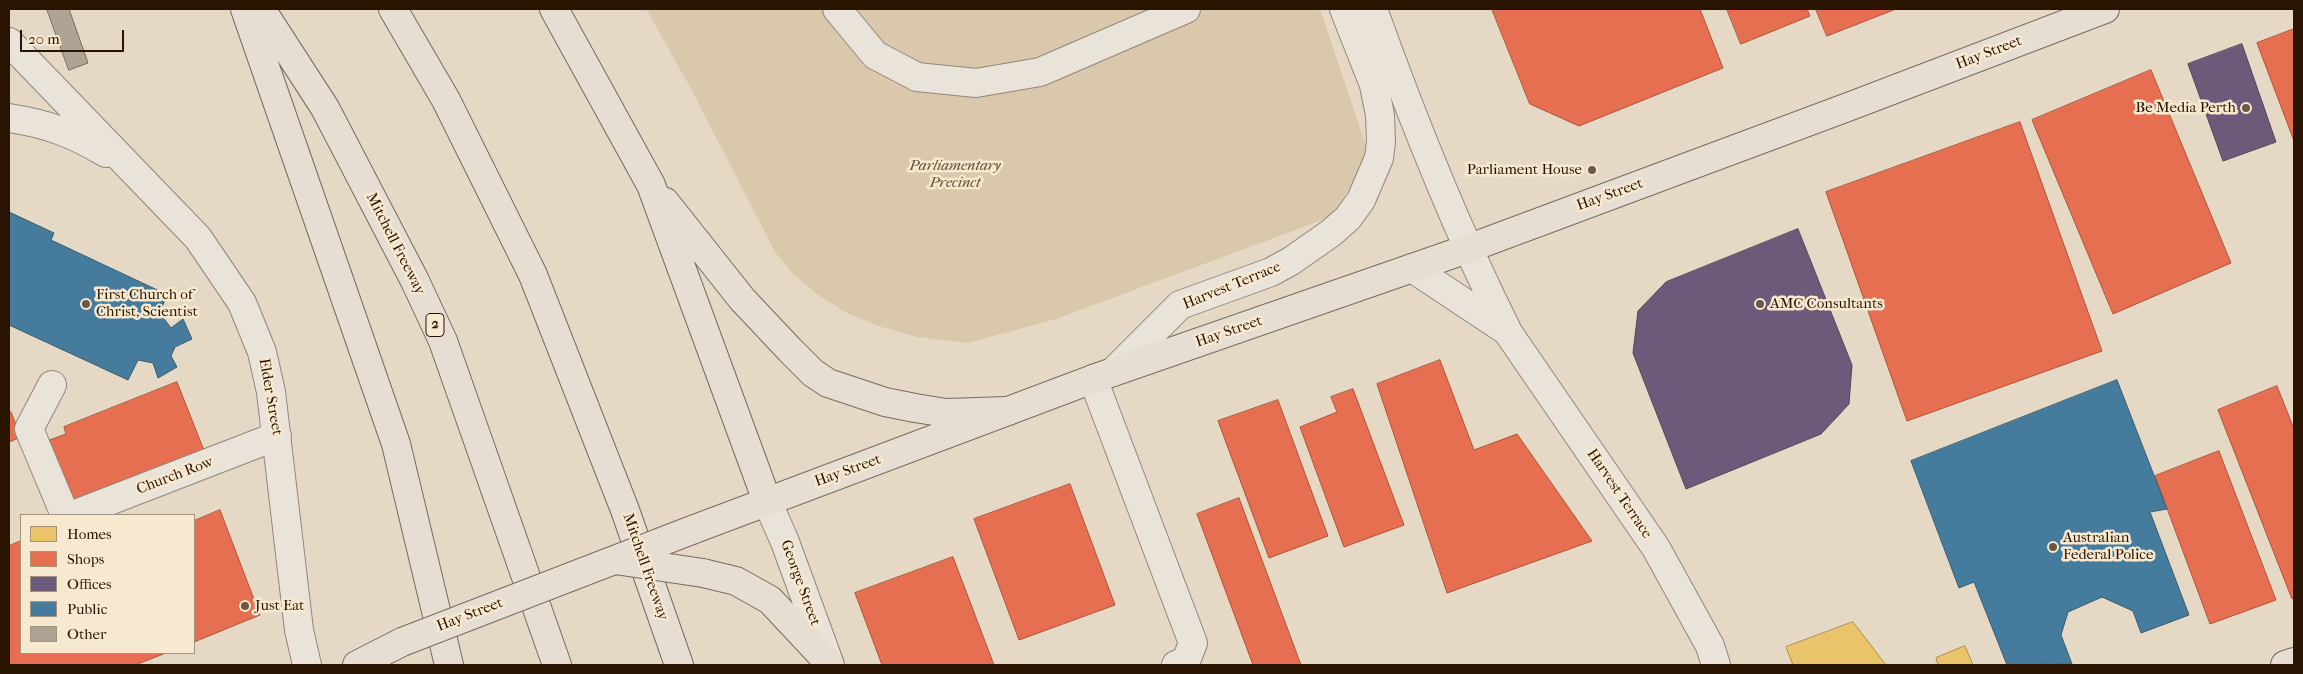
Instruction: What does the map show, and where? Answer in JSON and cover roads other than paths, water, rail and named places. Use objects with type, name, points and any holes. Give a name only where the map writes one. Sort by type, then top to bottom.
[{"type":"main road","points":[[245,9],[396,444],[449,665]]},
{"type":"main road","name":"Mitchell Freeway","points":[[261,9],[325,108],[415,282],[443,341],[556,665]]},
{"type":"main road","name":"Mitchell Freeway","points":[[393,9],[446,100],[533,275],[626,510],[679,665]]},
{"type":"main road","points":[[554,9],[651,185],[768,501]]},
{"type":"main road","name":"Hay Street","points":[[357,665],[402,642],[768,501],[1103,376],[1467,249],[1848,108],[2105,9]]},
{"type":"main road","points":[[651,185],[742,298],[813,373],[828,383],[885,402],[915,408],[946,412],[1008,411]]},
{"type":"main road","points":[[613,560],[736,581],[770,600],[829,664]]},
{"type":"main road","points":[[2285,665],[2294,662]]},
{"type":"street","points":[[837,9],[875,55],[917,77],[976,83],[1040,72],[1186,9]]},
{"type":"street","name":"Harvest Terrace","points":[[1103,376],[1180,305],[1271,272],[1291,261],[1331,233],[1348,218],[1362,200],[1379,158],[1381,142],[1380,115],[1374,85],[1344,9]]},
{"type":"street","name":"Harvest Terrace","points":[[1373,9],[1410,111],[1467,249],[1507,331],[1656,548],[1710,646],[1716,665]]},
{"type":"street","name":"Elder Street","points":[[9,42],[198,238],[242,303],[262,352],[271,392],[299,630],[307,665]]},
{"type":"street","name":"Elder Street","points":[[9,118],[45,124],[83,140],[133,169]]},
{"type":"street","name":"Harvest Terrace","points":[[1412,268],[1507,331]]},
{"type":"street","points":[[1103,376],[1193,643],[1186,662],[1176,665]]},
{"type":"street","points":[[52,385],[29,429],[66,514]]},
{"type":"street","name":"Church Row","points":[[76,514],[277,436]]},
{"type":"street","name":"George Street","points":[[768,501],[785,542],[829,664]]},
{"type":"place","name":"Be Media Perth","points":[[2246,108]]},
{"type":"place","name":"Parliament House","points":[[1592,170]]},
{"type":"place","name":"First Church of Christ, Scientist","points":[[86,304]]},
{"type":"place","name":"AMC Consultants","points":[[1760,304]]},
{"type":"place","name":"Australian Federal Police","points":[[2053,547]]},
{"type":"place","name":"Just Eat","points":[[245,606]]},
{"type":"park label","name":"Parliamentary Precinct","points":[[955,174]]}]
